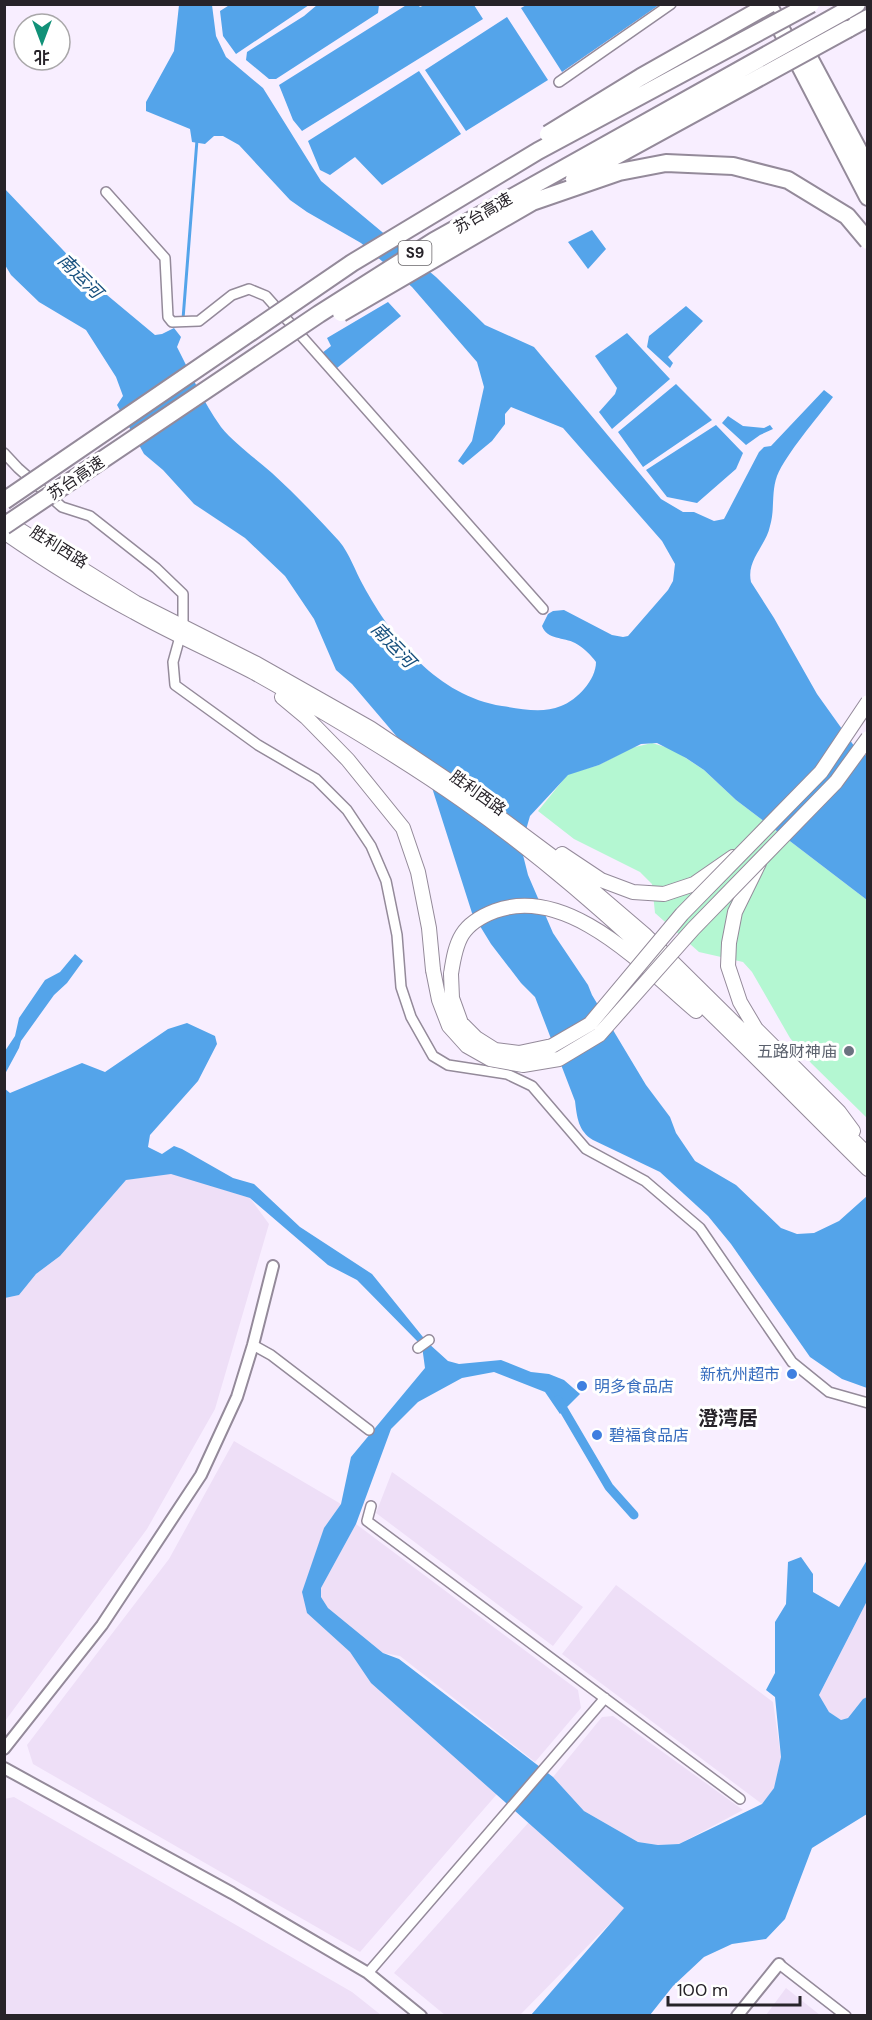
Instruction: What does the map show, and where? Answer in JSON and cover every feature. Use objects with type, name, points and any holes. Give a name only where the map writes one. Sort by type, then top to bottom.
[{"type":"highway","points":[[352,263],[613,94],[769,4],[867,197]]},
{"type":"highway","points":[[780,4],[867,168]]},
{"type":"highway","name":"苏台高速","points":[[4,501],[352,263],[538,151],[811,4]]},
{"type":"highway","name":"苏台高速","points":[[4,526],[319,314],[434,241],[851,8]]},
{"type":"highway","points":[[195,398],[532,202],[867,18]]},
{"type":"highway","points":[[532,202],[619,172],[666,164],[733,166],[788,180],[847,216],[867,241]]},
{"type":"main road","name":"胜利西路","points":[[4,520],[181,631],[367,738],[463,801],[554,870],[636,940],[867,1169]]},
{"type":"main road","name":"胜利西路","points":[[4,532],[132,612],[257,664],[370,728],[468,793],[561,863],[644,934],[867,1155]]},
{"type":"main road","points":[[253,672],[306,717],[348,760],[404,828],[418,872],[429,928],[433,970],[449,1026],[467,1046],[490,1059],[523,1065],[559,1059],[599,1035],[693,928],[836,782],[867,738]]},
{"type":"main road","points":[[778,1081],[602,932],[560,912],[530,905],[501,909],[481,916],[461,933],[454,954],[451,974],[452,998],[461,1023],[476,1038],[495,1050],[519,1053],[552,1046],[590,1024],[682,914],[821,772],[867,702]]},
{"type":"main road","points":[[468,793],[602,880],[633,892],[664,894],[694,884],[750,844]]},
{"type":"main road","points":[[761,858],[735,912],[729,943],[728,966],[740,1002],[756,1029],[839,1112],[867,1149]]},
{"type":"street","points":[[559,82],[671,4]]},
{"type":"street","points":[[106,192],[165,258],[168,317],[172,322],[199,321],[232,295],[249,289],[266,296],[543,609]]},
{"type":"street","points":[[4,453],[62,507],[90,516],[156,568],[183,594],[181,631],[173,662],[175,685],[258,745],[316,779],[347,810],[371,846],[386,881],[397,935],[401,987],[411,1017],[433,1056],[448,1065],[507,1074],[532,1086],[586,1149],[645,1181],[700,1228],[792,1362],[829,1392],[867,1403]]},
{"type":"street","points":[[4,1749],[102,1625],[201,1475],[237,1397],[273,1266]]},
{"type":"street","points":[[418,1348],[429,1340]]},
{"type":"street","points":[[253,1345],[271,1355],[369,1430]]},
{"type":"street","points":[[371,1506],[367,1521],[740,1799]]},
{"type":"street","points":[[368,1973],[605,1698]]},
{"type":"street","points":[[4,1768],[232,1893],[368,1973],[421,2016]]},
{"type":"street","points":[[737,2016],[779,1964],[846,2016]]},
{"type":"shaded area","points":[[171,1173],[250,1198],[269,1224],[215,1409],[147,1529],[5,1721],[5,1298],[19,1295],[36,1274],[60,1256],[126,1180]]},
{"type":"shaded area","points":[[234,1441],[341,1504],[324,1528],[307,1613],[350,1652],[372,1683],[497,1794],[360,1952],[33,1764],[27,1745],[169,1559]]},
{"type":"shaded area","points":[[392,1472],[583,1607],[553,1646],[376,1513]]},
{"type":"shaded area","points":[[356,1524],[578,1690],[581,1708],[535,1762],[400,1656],[383,1653],[328,1608],[321,1597],[321,1588]]},
{"type":"shaded area","points":[[616,1585],[773,1702],[781,1757],[775,1787],[762,1804],[562,1654]]},
{"type":"shaded area","points":[[867,1601],[867,1697],[848,1718],[841,1720],[829,1712],[819,1695]]},
{"type":"shaded area","points":[[613,1716],[743,1810],[679,1844],[658,1845],[638,1842],[584,1811],[553,1777],[602,1717]]},
{"type":"shaded area","points":[[14,1797],[352,1992],[381,2015],[5,2015],[4,1799]]},
{"type":"shaded area","points":[[529,1822],[625,1908],[520,2015],[445,2015],[394,1973]]},
{"type":"shaded area","points":[[786,1988],[820,2015],[766,2015]]},
{"type":"green space","points":[[652,743],[672,749],[704,770],[736,800],[867,900],[867,1118],[811,1063],[790,1038],[752,972],[743,962],[699,952],[655,913],[652,884],[640,872],[574,839],[538,811],[568,774],[599,765],[631,748]]},
{"type":"water","points":[[231,4],[309,5],[236,54],[223,36],[220,11]]},
{"type":"water","points":[[408,4],[420,7],[425,5],[474,5],[483,19],[302,131],[293,120],[279,85]]},
{"type":"water","points":[[528,4],[659,5],[562,72],[521,8]]},
{"type":"water","name":"南运河","points":[[179,5],[212,5],[216,36],[226,57],[263,88],[321,181],[436,277],[485,325],[534,347],[661,499],[683,512],[694,512],[714,521],[724,519],[759,452],[764,447],[771,446],[824,390],[833,397],[781,467],[774,489],[768,533],[754,560],[750,574],[751,582],[817,694],[857,750],[867,756],[867,900],[736,800],[704,770],[657,743],[641,744],[599,765],[568,775],[530,816],[521,847],[528,875],[553,933],[588,985],[646,1085],[670,1117],[676,1133],[695,1161],[736,1185],[781,1228],[797,1234],[814,1233],[839,1221],[867,1196],[867,1388],[842,1379],[810,1357],[731,1244],[708,1216],[660,1172],[593,1140],[584,1132],[578,1118],[575,1101],[535,997],[521,983],[491,944],[472,913],[427,772],[352,684],[336,670],[314,619],[285,576],[245,538],[194,504],[163,470],[144,454],[117,405],[123,396],[116,377],[86,330],[39,302],[11,275],[5,265],[4,188],[101,290],[155,335],[174,328],[181,337],[177,347],[221,427],[289,489],[339,541],[375,606],[403,645],[438,678],[458,691],[479,700],[524,709],[547,710],[567,703],[589,682],[596,662],[587,651],[578,645],[544,631],[542,626],[548,614],[564,610],[612,635],[628,636],[668,590],[673,581],[675,564],[662,541],[563,428],[511,407],[505,414],[505,424],[492,441],[463,465],[458,461],[472,441],[484,387],[477,362],[412,287],[361,243],[290,200],[239,145],[223,136],[214,136],[205,144],[192,142],[190,129],[146,111],[146,102],[174,51]]},
{"type":"water","points":[[317,5],[379,5],[378,13],[276,79],[269,79],[246,60],[247,52],[304,16]]},
{"type":"water","points":[[507,17],[548,80],[466,131],[425,70]]},
{"type":"water","points":[[419,71],[461,134],[382,185],[355,157],[330,175],[320,170],[308,141]]},
{"type":"water","points":[[592,230],[606,249],[588,269],[568,242]]},
{"type":"water","points":[[388,302],[401,316],[337,368],[322,353],[331,346],[327,338]]},
{"type":"water","points":[[686,306],[703,321],[668,357],[673,363],[670,368],[647,347],[649,336]]},
{"type":"water","points":[[627,333],[670,379],[612,429],[599,412],[615,394],[617,388],[595,356]]},
{"type":"water","points":[[676,384],[712,420],[643,467],[618,432]]},
{"type":"water","points":[[728,416],[743,426],[764,428],[770,425],[773,429],[746,445],[722,423]]},
{"type":"water","points":[[716,425],[743,453],[736,469],[697,503],[667,497],[646,470]]},
{"type":"water","points":[[75,954],[83,961],[67,983],[54,995],[21,1041],[5,1074],[5,1051],[15,1036],[19,1018],[45,980],[60,972]]},
{"type":"water","points":[[187,1023],[215,1036],[217,1044],[198,1081],[150,1135],[148,1147],[162,1154],[174,1146],[233,1178],[254,1184],[300,1227],[372,1274],[427,1342],[448,1361],[459,1364],[501,1360],[531,1372],[549,1374],[564,1380],[580,1394],[560,1414],[545,1392],[494,1372],[462,1378],[418,1402],[391,1429],[356,1524],[321,1588],[321,1597],[328,1608],[383,1653],[399,1659],[553,1777],[584,1811],[638,1842],[658,1845],[679,1844],[762,1804],[774,1788],[781,1757],[775,1697],[766,1690],[775,1673],[775,1622],[786,1604],[788,1562],[801,1557],[813,1574],[813,1592],[839,1607],[867,1560],[867,1601],[819,1695],[829,1712],[841,1720],[848,1718],[867,1697],[867,1814],[812,1848],[785,1919],[766,1939],[732,1944],[704,1957],[673,1986],[650,2015],[531,2015],[624,1908],[371,1683],[350,1652],[307,1613],[302,1592],[324,1528],[341,1504],[351,1457],[425,1368],[422,1346],[357,1280],[328,1265],[250,1198],[171,1174],[126,1180],[60,1256],[36,1274],[19,1295],[5,1298],[4,1088],[10,1093],[82,1063],[105,1072],[168,1029]]},
{"type":"waterway","points":[[183,319],[197,140]]},
{"type":"waterway","points":[[558,1400],[609,1487],[634,1515]]},
{"type":"place","name":"五路财神庙","points":[[849,1051]]},
{"type":"place","name":"新杭州超市","points":[[792,1374]]},
{"type":"place","name":"明多食品店","points":[[582,1386]]},
{"type":"place","name":"碧福食品店","points":[[597,1435]]},
{"type":"district","name":"澄湾居","points":[[728,1418]]}]
